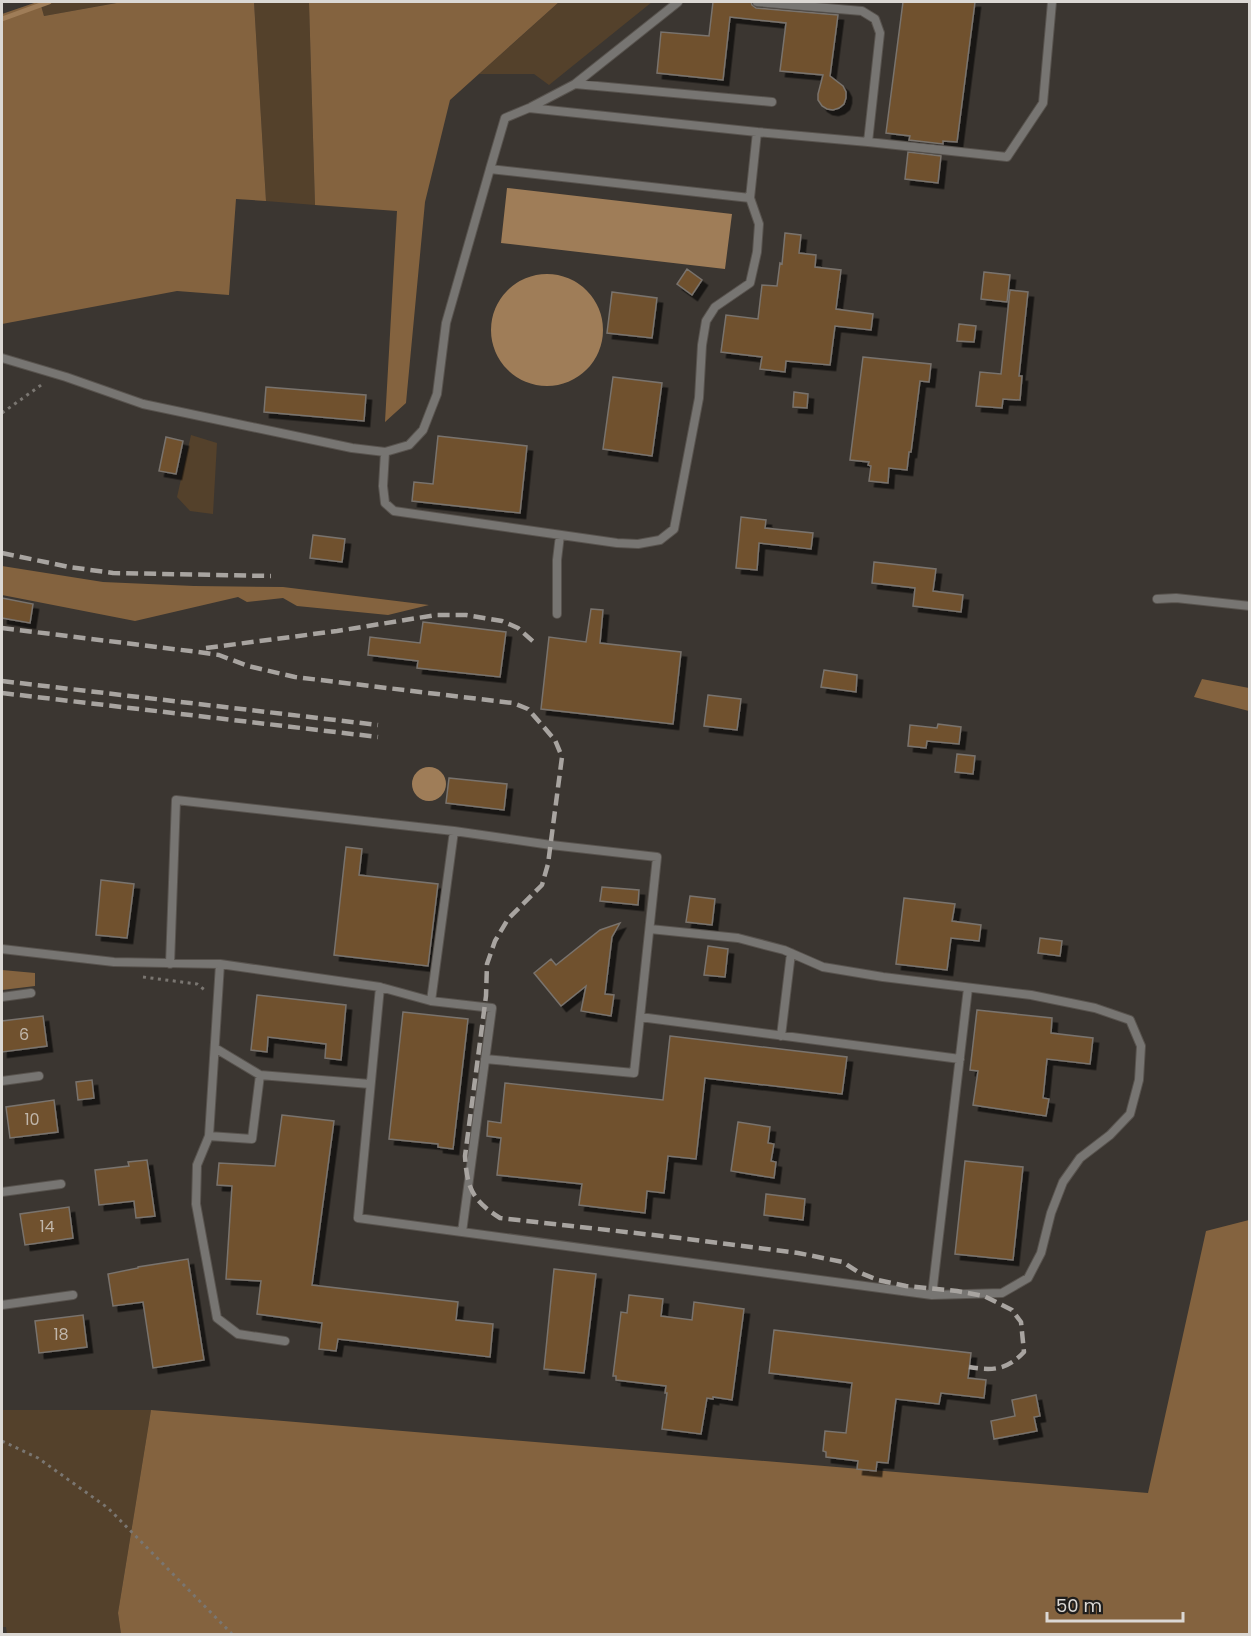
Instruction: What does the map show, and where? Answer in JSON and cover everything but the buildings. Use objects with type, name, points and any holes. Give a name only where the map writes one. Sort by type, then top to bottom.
[{"type":"lane","points":[[2,358],[143,404],[352,448],[385,452],[409,445],[423,430],[437,394],[446,323],[505,118],[530,108],[575,84],[678,2]]},
{"type":"lane","points":[[757,2],[862,11],[875,19],[880,33],[868,142]]},
{"type":"lane","points":[[530,108],[1007,157],[1042,103],[1052,2]]},
{"type":"lane","points":[[575,84],[772,102]]},
{"type":"lane","points":[[385,452],[385,503],[394,511],[617,543],[638,544],[660,540],[674,530],[699,398],[702,345],[706,321],[715,307],[750,283],[757,252],[759,224],[750,198],[758,132]]},
{"type":"lane","points":[[490,168],[750,198]]},
{"type":"lane","points":[[557,614],[557,560],[560,535]]},
{"type":"lane","points":[[1157,599],[1176,598],[1250,606]]},
{"type":"lane","points":[[170,964],[176,800],[454,831],[657,857],[634,1072],[485,1059]]},
{"type":"lane","points":[[431,1001],[454,831]]},
{"type":"lane","points":[[380,987],[358,1218],[932,1295],[1002,1293],[1028,1278],[1041,1253],[1051,1213],[1063,1182],[1080,1158],[1110,1135],[1130,1114],[1139,1080],[1141,1046],[1130,1020],[1095,1008],[1031,995],[823,967],[791,953],[738,938],[650,929]]},
{"type":"lane","points":[[2,948],[114,962],[220,964],[380,987],[431,1001],[492,1008],[462,1232]]},
{"type":"lane","points":[[782,1036],[791,953]]},
{"type":"lane","points":[[220,964],[209,1136],[196,1165],[196,1204],[217,1318],[238,1334],[285,1341]]},
{"type":"lane","points":[[932,1295],[968,988]]},
{"type":"lane","points":[[2,997],[32,993]]},
{"type":"lane","points":[[640,1017],[960,1059]]},
{"type":"lane","points":[[215,1048],[260,1075],[370,1084]]},
{"type":"lane","points":[[209,1136],[252,1139],[260,1075]]},
{"type":"lane","points":[[2,1081],[39,1076]]},
{"type":"lane","points":[[2,1192],[61,1184]]},
{"type":"lane","points":[[2,1305],[73,1295]]},
{"type":"path","points":[[2,413],[57,375]]},
{"type":"path","points":[[137,976],[197,984],[208,993],[208,998]]},
{"type":"path","points":[[2,1441],[38,1458],[108,1508],[232,1635]]},
{"type":"shaded area","points":[[40,2],[122,2],[44,16]]},
{"type":"shaded area","points":[[40,2],[44,16],[122,2],[254,2],[266,201],[236,199],[229,295],[177,291],[2,324],[2,14]]},
{"type":"shaded area","points":[[254,2],[309,2],[315,205],[266,201]]},
{"type":"shaded area","points":[[309,2],[559,2],[450,100],[425,202],[406,403],[385,422],[397,211],[315,205]]},
{"type":"shaded area","points":[[559,2],[652,2],[549,85],[534,74],[479,74]]},
{"type":"shaded area","points":[[507,188],[732,214],[725,269],[501,243]]},
{"type":"shaded area","points":[[547,274],[569,278],[587,290],[599,308],[603,330],[599,352],[587,370],[569,382],[547,386],[525,382],[507,370],[495,352],[491,330],[495,308],[507,290],[525,278]]},
{"type":"shaded area","points":[[191,435],[217,443],[213,514],[190,511],[177,497]]},
{"type":"shaded area","points":[[2,566],[103,582],[283,587],[429,605],[388,615],[297,606],[283,598],[247,602],[238,597],[135,621],[2,595]]},
{"type":"shaded area","points":[[1202,679],[1249,688],[1249,711],[1194,697]]},
{"type":"shaded area","points":[[429,767],[441,772],[446,784],[441,796],[429,801],[417,796],[412,784],[417,772]]},
{"type":"shaded area","points":[[2,970],[35,973],[35,986],[2,990]]},
{"type":"shaded area","points":[[1249,1220],[1249,1634],[121,1634],[118,1613],[151,1410],[1148,1493],[1206,1231]]},
{"type":"shaded area","points":[[2,1410],[151,1410],[118,1613],[121,1634],[7,1634],[6,1627],[2,1627]]},
{"type":"waterway","points":[[2,19],[49,2]]},
{"type":"railway","points":[[2,553],[69,567],[113,573],[271,576]]},
{"type":"railway","points":[[206,648],[436,615],[466,615],[502,621],[518,628],[536,644]]},
{"type":"railway","points":[[2,628],[219,655],[248,666],[295,677],[513,703],[528,709],[555,740],[562,757],[548,864],[542,885],[508,919],[495,941],[487,964],[486,996],[465,1156],[467,1177],[477,1199],[500,1218],[798,1253],[843,1262],[858,1272],[878,1280],[984,1296],[1012,1310],[1021,1322],[1024,1352],[1012,1362],[999,1368],[969,1367]]},
{"type":"railway","points":[[2,681],[378,725]]},
{"type":"railway","points":[[2,693],[378,737]]}]
